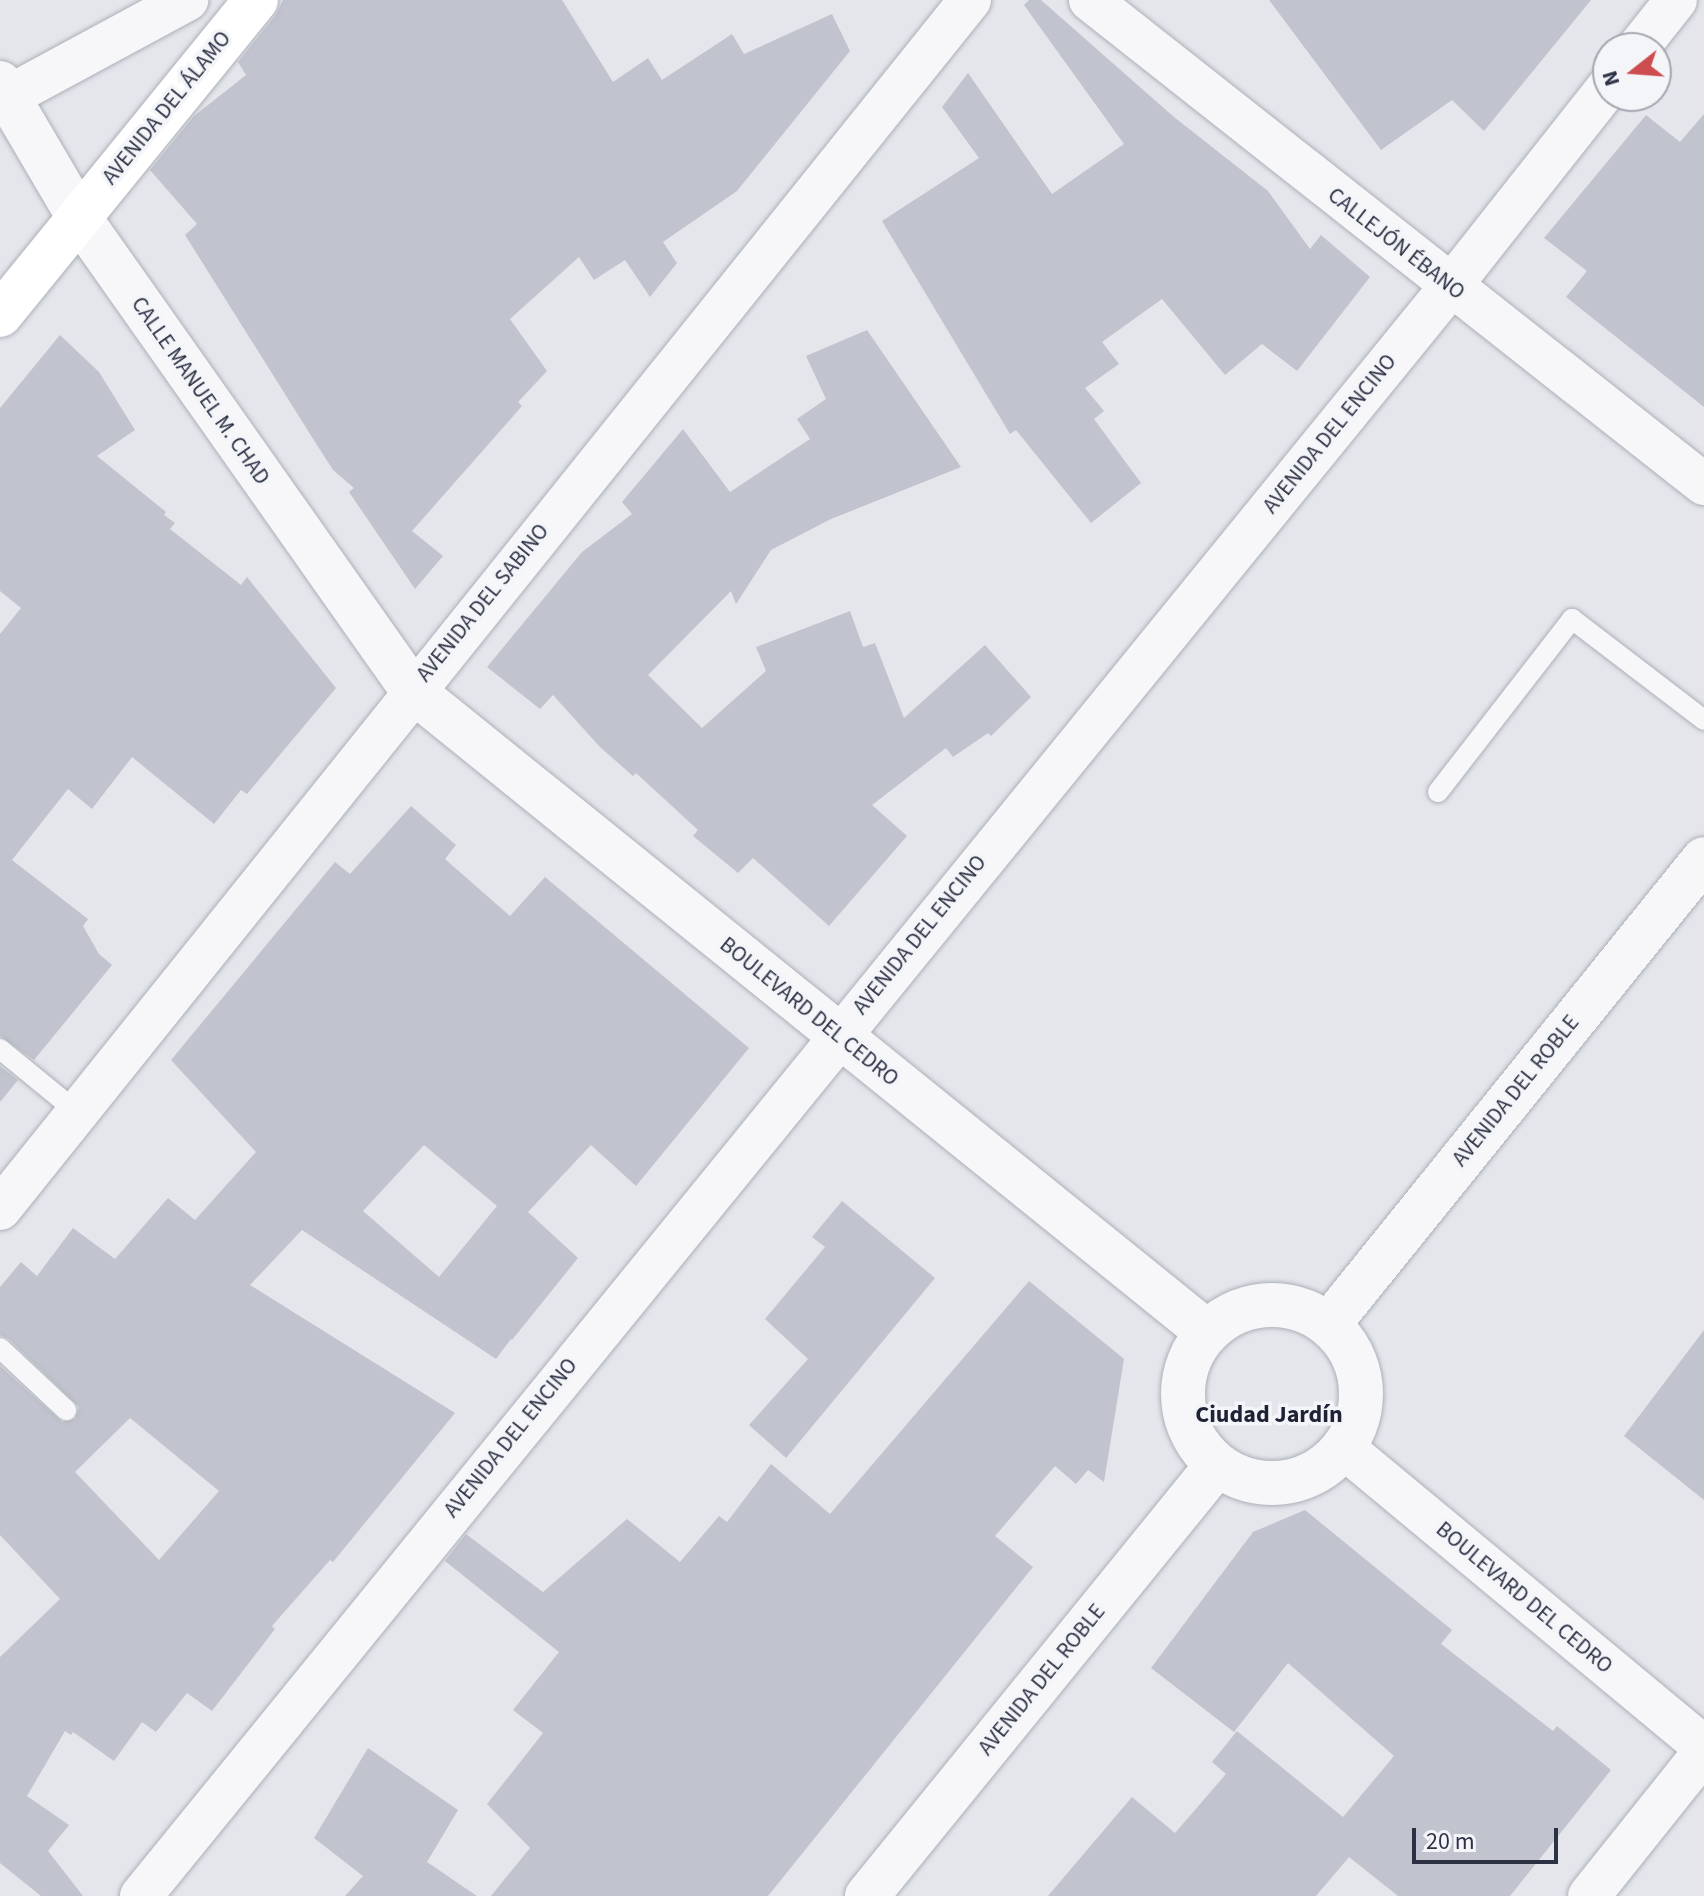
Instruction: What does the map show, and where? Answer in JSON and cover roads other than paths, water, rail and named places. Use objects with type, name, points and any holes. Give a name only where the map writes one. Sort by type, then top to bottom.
[{"type":"main road","name":"AVENIDA DEL ÁLAMO","points":[[0,315],[256,0]]},
{"type":"street","points":[[2,93],[187,0]]},
{"type":"street","name":"AVENIDA DEL SABINO","points":[[0,1209],[970,0]]},
{"type":"street","name":"CALLEJÓN ÉBANO","points":[[1090,0],[1450,287],[1704,484]]},
{"type":"street","points":[[1651,32],[1676,0]]},
{"type":"street","name":"CALLE MANUEL M. CHAD","points":[[2,93],[78,216],[413,691]]},
{"type":"street","name":"AVENIDA DEL ENCINO","points":[[141,1896],[1450,287],[1592,107]]},
{"type":"street","name":"BOULEVARD DEL CEDRO","points":[[413,691],[1206,1331]]},
{"type":"street","name":"AVENIDA DEL ROBLE","points":[[1329,1324],[1704,859]]},
{"type":"street","points":[[1266,1303],[1300,1307],[1329,1324],[1351,1350],[1362,1382],[1359,1417],[1344,1448],[1324,1468],[1298,1481],[1270,1484],[1242,1479],[1217,1465],[1197,1443],[1184,1415],[1182,1386],[1190,1356],[1206,1331],[1233,1312],[1266,1303]]},
{"type":"street","name":"BOULEVARD DEL CEDRO","points":[[1344,1448],[1704,1750]]},
{"type":"street","name":"AVENIDA DEL ROBLE","points":[[867,1896],[1217,1465]]},
{"type":"street","points":[[1589,1896],[1704,1750]]},
{"type":"lane","points":[[1438,792],[1572,619],[1704,720]]},
{"type":"lane","points":[[0,1049],[77,1112]]},
{"type":"lane","points":[[0,1348],[66,1410]]},
{"type":"district","name":"Ciudad Jardín","points":[[1269,1415]]}]
